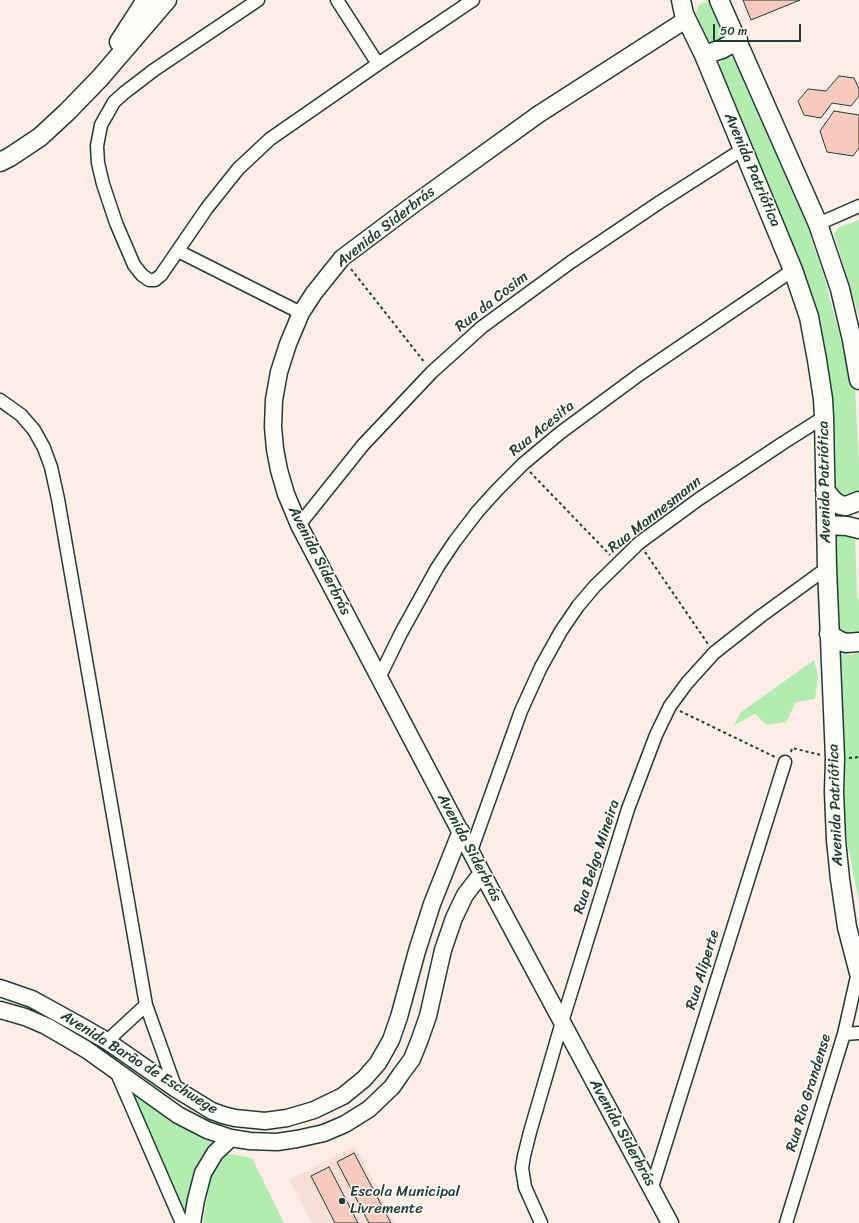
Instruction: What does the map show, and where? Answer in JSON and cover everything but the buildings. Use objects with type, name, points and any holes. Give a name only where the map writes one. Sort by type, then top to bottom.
[{"type":"main road","points":[[100,78],[118,44],[146,0]]},
{"type":"main road","points":[[0,162],[10,158],[40,137],[67,112],[100,78],[167,0]]},
{"type":"main road","points":[[719,0],[738,40],[818,224],[840,289],[852,340],[859,380]]},
{"type":"main road","name":"Avenida Patriótica","points":[[686,8],[793,270],[809,317],[823,399],[824,417],[829,634],[835,758],[834,792],[836,840],[840,879],[853,928],[859,971]]},
{"type":"main road","points":[[704,55],[722,49],[738,40]]},
{"type":"main road","points":[[825,490],[833,500],[843,506],[859,502]]},
{"type":"main road","points":[[826,525],[847,526],[859,529]]},
{"type":"main road","points":[[829,634],[846,643],[859,642]]},
{"type":"street","points":[[258,0],[154,70],[124,93],[114,102],[101,125],[98,146],[98,163],[103,184],[116,223],[134,265],[138,271],[146,278],[151,280],[155,280],[161,276],[167,269],[207,208],[238,169],[270,139],[307,112],[473,0]]},
{"type":"street","points":[[337,0],[378,64]]},
{"type":"street","name":"Avenida Siderbrás","points":[[670,1223],[482,873],[299,524],[286,494],[278,470],[273,426],[274,400],[279,372],[288,344],[301,313],[314,293],[342,258],[414,204],[686,8]]},
{"type":"street","name":"Rua da Cosim","points":[[299,524],[362,445],[432,372],[482,327],[571,262],[660,202],[743,149]]},
{"type":"street","points":[[818,224],[859,206]]},
{"type":"street","points":[[178,251],[301,313]]},
{"type":"street","name":"Rua Acesita","points":[[379,678],[418,601],[446,555],[478,511],[523,464],[560,433],[640,374],[793,270]]},
{"type":"street","points":[[0,400],[21,415],[34,430],[44,448],[58,498],[146,1005],[176,1089]]},
{"type":"street","name":"Rua Mannesmann","points":[[471,851],[521,711],[541,667],[561,631],[578,606],[595,586],[639,543],[699,499],[824,417]]},
{"type":"street","name":"Rua Belgo Mineira","points":[[541,1223],[525,1187],[522,1168],[524,1156],[562,1022],[628,809],[656,735],[670,706],[687,683],[714,653],[761,616],[827,568]]},
{"type":"street","name":"Rua Aliperte","points":[[652,1187],[785,762]]},
{"type":"street","name":"Avenida Barão de Eschwege","points":[[0,988],[32,999],[107,1041],[176,1089],[212,1111],[224,1115],[265,1121],[287,1118],[314,1110],[343,1096],[364,1080],[378,1063],[391,1040],[432,904],[461,831]]},
{"type":"street","name":"Avenida Barão de Eschwege","points":[[0,1010],[25,1017],[46,1026],[87,1050],[178,1115],[207,1130],[230,1138],[277,1142],[324,1133],[345,1124],[369,1108],[392,1086],[412,1058],[428,1016],[443,950],[454,918],[465,895],[482,873]]},
{"type":"street","name":"Rua Rio Grandense","points":[[786,1223],[844,1034],[859,971]]},
{"type":"street","points":[[25,1017],[32,999]]},
{"type":"street","points":[[107,1041],[146,1005]]},
{"type":"street","points":[[46,1026],[53,1011]]},
{"type":"street","points":[[844,1034],[859,1033]]},
{"type":"street","points":[[116,1071],[182,1223]]},
{"type":"street","points":[[250,1140],[254,1120]]},
{"type":"street","points":[[192,1223],[203,1173],[215,1153],[230,1138]]},
{"type":"path","points":[[342,258],[432,372]]},
{"type":"path","points":[[523,464],[618,563]]},
{"type":"path","points":[[639,543],[714,653]]},
{"type":"path","points":[[670,706],[785,762],[792,748],[835,758],[859,757]]},
{"type":"shaded area","name":"Escola Municipal Livremente","points":[[355,1146],[395,1223],[312,1223],[289,1180]]},
{"type":"green space","points":[[710,1],[713,3],[726,39],[709,44],[696,13],[699,5]]},
{"type":"green space","points":[[727,57],[737,59],[814,233],[811,238],[823,273],[841,341],[851,351],[855,388],[859,491],[849,497],[841,495],[836,489],[835,428],[829,415],[826,389],[718,68],[721,61]]},
{"type":"green space","points":[[859,220],[859,317],[834,234],[839,227]]},
{"type":"green space","points":[[835,533],[855,533],[857,595],[859,601],[859,632],[855,634],[847,634],[840,629],[837,614]]},
{"type":"green space","points":[[836,651],[850,655],[859,653],[859,902],[844,826]]},
{"type":"green space","points":[[814,660],[818,676],[815,699],[796,702],[786,722],[767,725],[755,714],[734,725],[740,713]]},
{"type":"green space","points":[[129,1087],[199,1137],[224,1143],[214,1148],[201,1159],[187,1223]]},
{"type":"green space","points":[[225,1153],[252,1158],[284,1223],[203,1223],[212,1166]]},
{"type":"place","name":"Escola Municipal Livremente","points":[[342,1201]]}]
